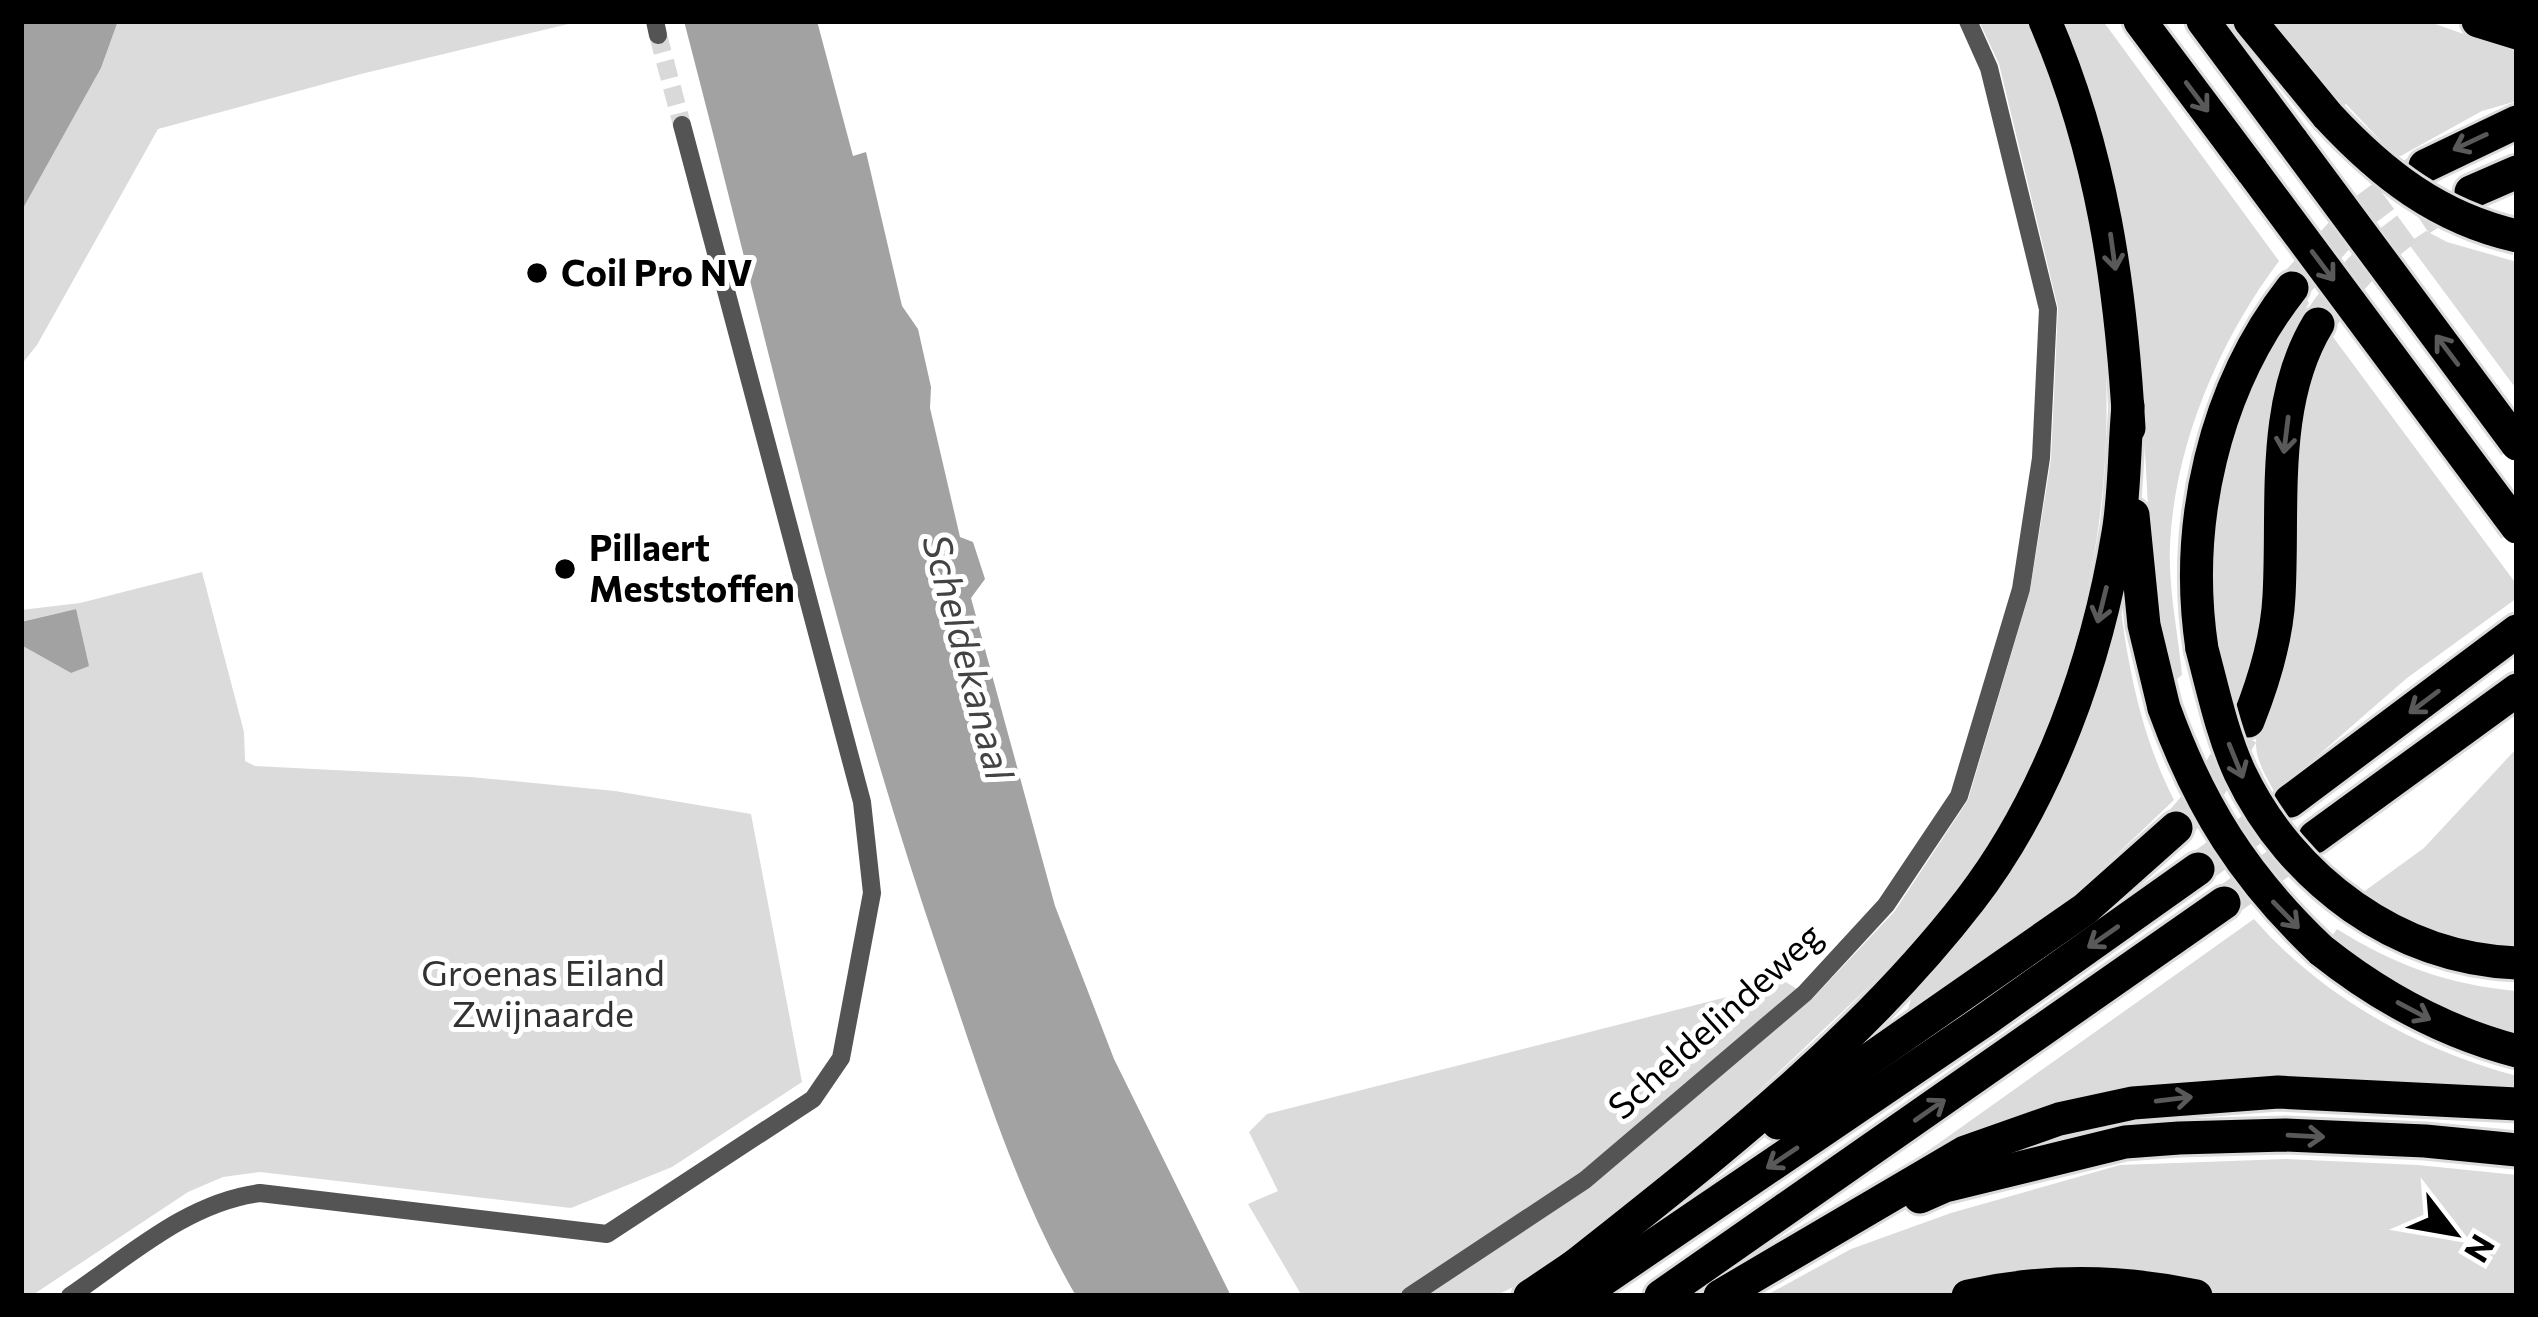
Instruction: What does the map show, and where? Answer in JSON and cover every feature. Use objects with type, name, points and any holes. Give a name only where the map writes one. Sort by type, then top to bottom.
[{"type":"highway","points":[[2045,21],[2089,138],[2108,219],[2119,289],[2144,625],[2164,708],[2204,807],[2271,901],[2321,950],[2416,1014],[2517,1051]]},
{"type":"highway","points":[[2140,21],[2517,527]]},
{"type":"highway","points":[[2203,21],[2517,444]]},
{"type":"highway","points":[[2250,21],[2328,116],[2408,190],[2458,218],[2517,236]]},
{"type":"highway","points":[[2478,21],[2517,33]]},
{"type":"highway","points":[[2425,166],[2517,122]]},
{"type":"highway","points":[[2471,192],[2517,172]]},
{"type":"highway","points":[[2292,288],[2253,349],[2230,400],[2212,453],[2201,508],[2196,564],[2202,649],[2218,712],[2240,772],[2262,811],[2320,880],[2355,909],[2409,940],[2469,958],[2517,963]]},
{"type":"highway","points":[[2248,721],[2267,667],[2277,615],[2288,419],[2295,377],[2318,324]]},
{"type":"highway","points":[[1575,1282],[1906,977],[1972,897],[2030,805],[2075,698],[2119,530],[2128,406]]},
{"type":"highway","points":[[2290,801],[2517,631]]},
{"type":"highway","points":[[2315,837],[2517,690]]},
{"type":"highway","points":[[1575,1282],[2085,909],[2176,827]]},
{"type":"highway","points":[[1530,1296],[1575,1282],[1985,1020],[2198,869]]},
{"type":"highway","points":[[1661,1296],[2224,903]]},
{"type":"highway","points":[[1720,1296],[1965,1152],[2060,1119],[2133,1103],[2278,1092],[2517,1104]]},
{"type":"highway","points":[[1792,1255],[1946,1186],[2126,1142],[2285,1135],[2517,1150]]},
{"type":"highway","points":[[1968,1296],[2043,1284],[2094,1283],[2155,1287],[2196,1296]]},
{"type":"street","name":"Scheldelindeweg","points":[[1410,1296],[1585,1180],[1805,993],[1886,905],[1959,796],[2021,589],[2041,458],[2048,309],[1990,68],[1968,21]]},
{"type":"street","points":[[70,1296],[198,1210],[260,1193],[607,1234],[813,1099],[841,1058],[872,893],[862,802],[682,125]]},
{"type":"green space","points":[[118,21],[581,21],[158,129],[37,345],[21,365],[21,212],[101,68]]},
{"type":"green space","points":[[1979,21],[2025,21],[2065,128],[2091,238],[2105,350],[2105,462],[2091,574],[2062,682],[2018,786],[1959,885],[1877,979],[1728,1118],[1533,1274],[1485,1297],[1302,1296],[1248,1204],[1278,1191],[1249,1132],[1267,1114],[1786,982],[1812,999],[1894,912],[1968,800],[2030,591],[2051,459],[2058,308],[1999,64]]},
{"type":"green space","points":[[2058,21],[2103,21],[2279,261],[2219,359],[2181,469],[2170,561],[2182,675],[2171,684],[2152,581],[2143,414]]},
{"type":"green space","points":[[2266,21],[2427,21],[2517,53],[2517,101],[2482,111],[2397,158],[2346,104],[2338,109]]},
{"type":"green space","points":[[2426,231],[2447,242],[2517,262],[2517,390],[2408,243]]},
{"type":"green space","points":[[2306,299],[2309,303],[2291,337],[2271,410],[2259,613],[2235,706],[2219,634],[2214,582],[2221,496],[2244,412],[2261,372]]},
{"type":"green space","points":[[2327,329],[2517,585],[2517,598],[2407,678],[2275,793],[2258,759],[2256,740],[2267,705],[2306,380]]},
{"type":"green space","name":"Groenas Eiland Zwijnaarde","points":[[202,572],[244,732],[245,761],[255,766],[471,777],[615,791],[751,814],[802,1082],[672,1167],[571,1208],[260,1172],[223,1177],[188,1192],[31,1296],[21,1296],[21,645],[71,673],[76,609],[21,622],[21,610],[80,603]]},
{"type":"green space","points":[[2118,585],[2136,696],[2174,800],[2074,895],[1908,1009],[1915,985],[1982,904]]},
{"type":"green space","points":[[2517,748],[2517,947],[2436,929],[2362,893],[2424,848]]},
{"type":"green space","points":[[2254,919],[2341,996],[2408,1035],[2517,1076],[2517,1090],[2278,1077],[2131,1090],[1894,1175]]},
{"type":"green space","points":[[2337,929],[2423,971],[2517,991],[2517,1034],[2443,1007],[2397,982],[2332,936]]},
{"type":"green space","points":[[2286,1159],[2517,1175],[2517,1296],[1765,1296],[1851,1249],[1951,1213],[2120,1165]]},
{"type":"water","points":[[21,21],[118,21],[101,68],[21,212]]},
{"type":"water","name":"Scheldekanaal","points":[[684,21],[817,21],[853,156],[866,152],[902,306],[918,329],[931,387],[930,408],[960,537],[973,542],[985,579],[971,598],[1055,906],[1114,1059],[1231,1296],[1076,1296],[1035,1215],[970,1045],[868,727]]},
{"type":"water","points":[[76,609],[89,666],[71,673],[21,645],[21,622]]},
{"type":"tunnel","points":[[658,35],[682,125]]},
{"type":"tunnel","points":[[2292,288],[2357,216],[2423,167]]},
{"type":"tunnel","points":[[2318,324],[2347,284],[2382,249],[2421,219],[2464,195]]},
{"type":"tunnel","points":[[2176,828],[2206,793],[2242,734]]},
{"type":"tunnel","points":[[2198,869],[2289,802]]},
{"type":"tunnel","points":[[2224,903],[2315,837]]},
{"type":"place","name":"Coil Pro NV","points":[[537,273]]},
{"type":"place","name":"Pillaert Meststoffen","points":[[565,569]]}]
